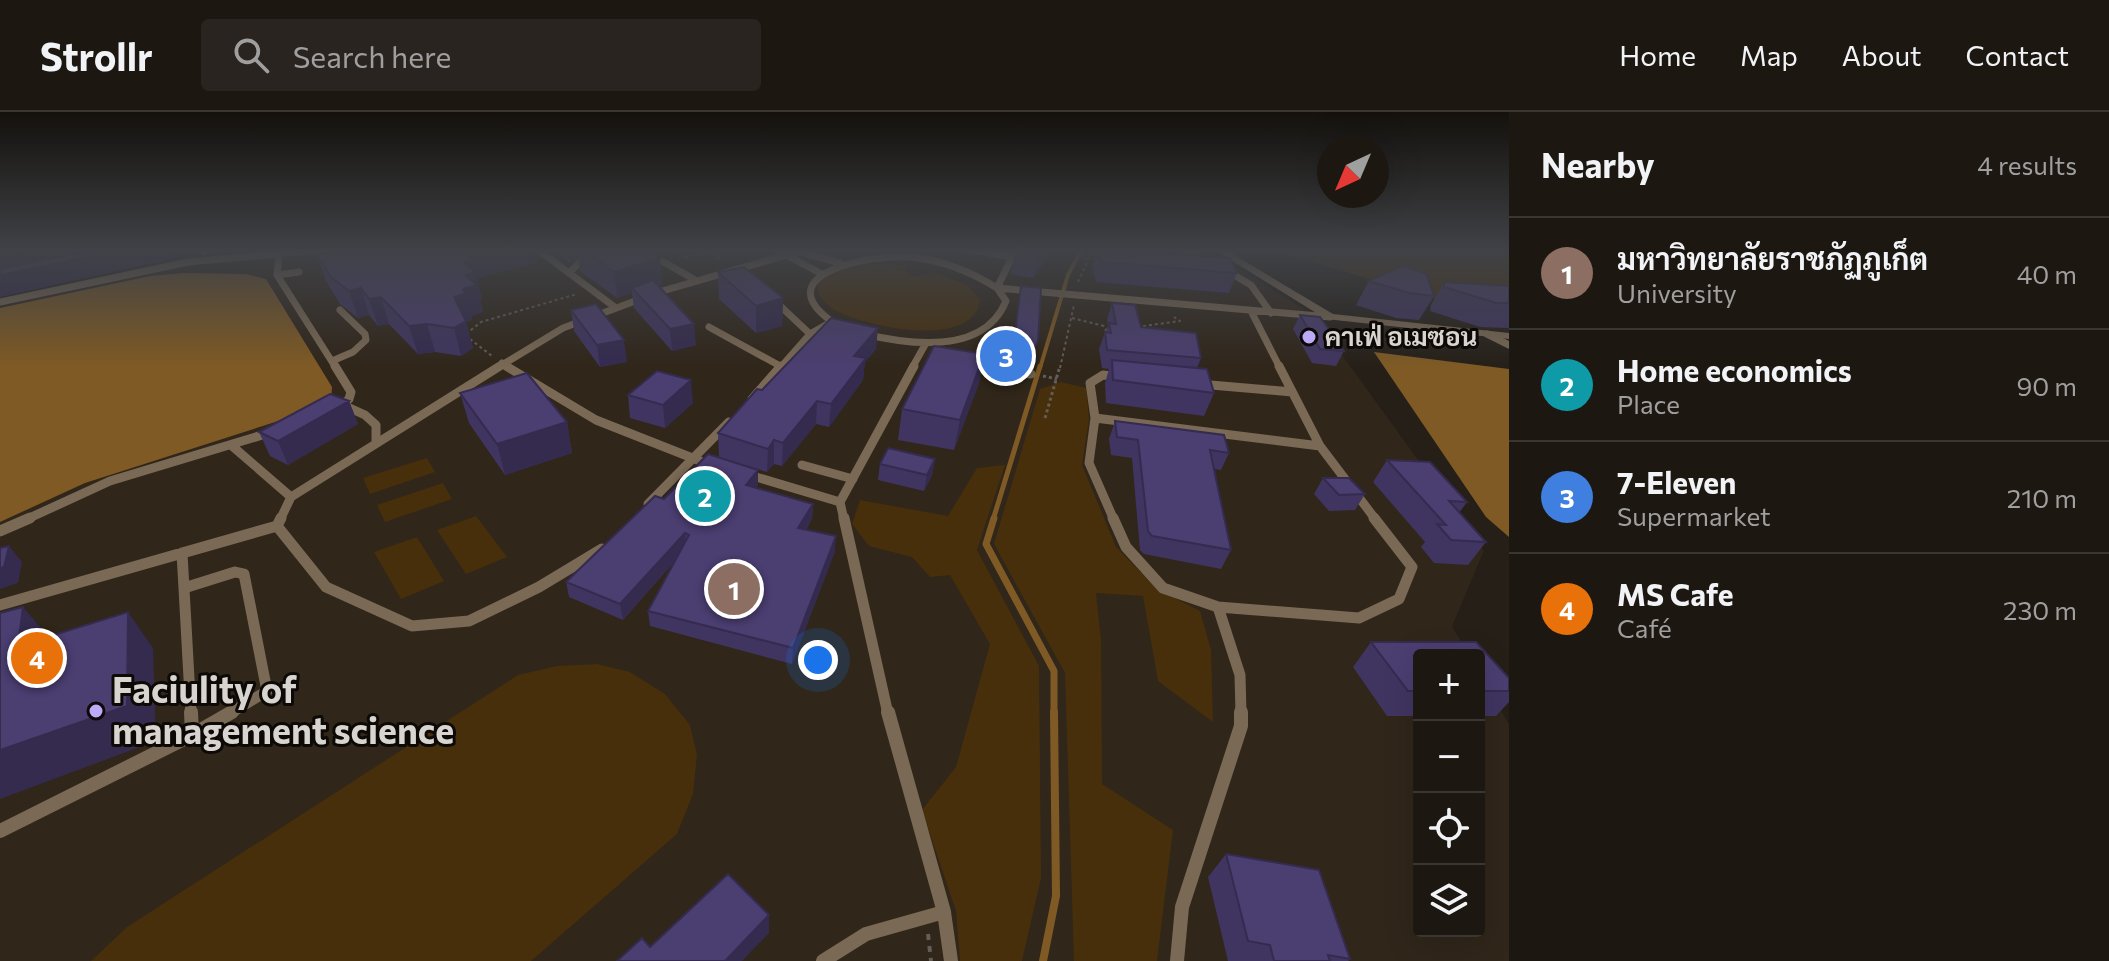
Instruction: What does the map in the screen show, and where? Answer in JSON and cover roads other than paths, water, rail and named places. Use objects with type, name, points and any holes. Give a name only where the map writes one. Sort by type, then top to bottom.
[{"type":"street","points":[[1283,289],[1330,317],[1509,336]]},
{"type":"lane","points":[[0,302],[63,289]]},
{"type":"lane","points":[[286,289],[351,392],[343,405],[328,413]]},
{"type":"lane","points":[[590,289],[616,308]]},
{"type":"lane","points":[[0,605],[277,526],[291,497],[502,363],[563,328],[674,289]]},
{"type":"lane","points":[[810,289],[812,304],[831,322],[843,326]]},
{"type":"lane","points":[[855,331],[867,336],[926,343],[967,337],[991,328],[1004,315],[1006,301],[997,289]]},
{"type":"lane","points":[[1004,289],[1063,294],[1075,292],[1152,304],[1330,317]]},
{"type":"lane","points":[[1251,289],[1271,313]]},
{"type":"lane","points":[[770,297],[810,334]]},
{"type":"lane","points":[[332,361],[353,352],[366,340],[365,334],[340,310]]},
{"type":"lane","points":[[1134,378],[1103,375],[1090,383],[1095,418],[1089,463],[1126,547],[1163,588],[1218,607],[1359,618],[1399,599],[1412,567],[1320,446],[1251,311]]},
{"type":"lane","points":[[644,508],[782,367],[810,334],[831,322]]},
{"type":"lane","points":[[709,327],[782,367]]},
{"type":"lane","points":[[1487,334],[1509,345]]},
{"type":"lane","points":[[926,343],[927,359],[840,502],[887,709],[944,912],[951,961]]},
{"type":"lane","points":[[502,363],[542,392],[587,415],[708,463]]},
{"type":"lane","points":[[958,363],[1031,374]]},
{"type":"lane","points":[[1182,382],[1292,392]]},
{"type":"lane","points":[[343,405],[365,415],[376,425],[376,441]]},
{"type":"lane","points":[[1095,418],[1320,446]]},
{"type":"lane","points":[[0,531],[110,481],[289,426]]},
{"type":"lane","points":[[231,445],[291,497]]},
{"type":"lane","points":[[802,465],[853,479]]},
{"type":"lane","points":[[735,471],[840,502]]},
{"type":"lane","points":[[277,526],[326,587],[412,626],[469,621],[539,587],[600,552],[611,541]]},
{"type":"lane","points":[[182,553],[192,735]]},
{"type":"lane","points":[[0,831],[192,735],[267,691],[244,574],[235,572],[184,588]]},
{"type":"lane","points":[[1177,961],[1182,907],[1241,726],[1240,675],[1218,607]]},
{"type":"lane","points":[[823,961],[866,934],[944,912]]},
{"type":"waterway","points":[[1040,368],[1064,289]]},
{"type":"waterway","points":[[993,520],[1040,366]]},
{"type":"waterway","points":[[994,518],[986,544],[1054,671],[1054,712]]},
{"type":"waterway","points":[[1043,961],[1056,896],[1054,712]]},
{"type":"place","name":"คาเฟ่ อเมซอน","points":[[1309,337]]},
{"type":"place","name":"7-Eleven","points":[[1006,356]]},
{"type":"place","name":"Home economics","points":[[705,496]]},
{"type":"place","name":"มหาวิทยาลัยราชภัฏภูเก็ต","points":[[734,589]]},
{"type":"place","name":"MS Cafe","points":[[37,658]]},
{"type":"place","name":"Faciulity of management science","points":[[96,711]]}]
